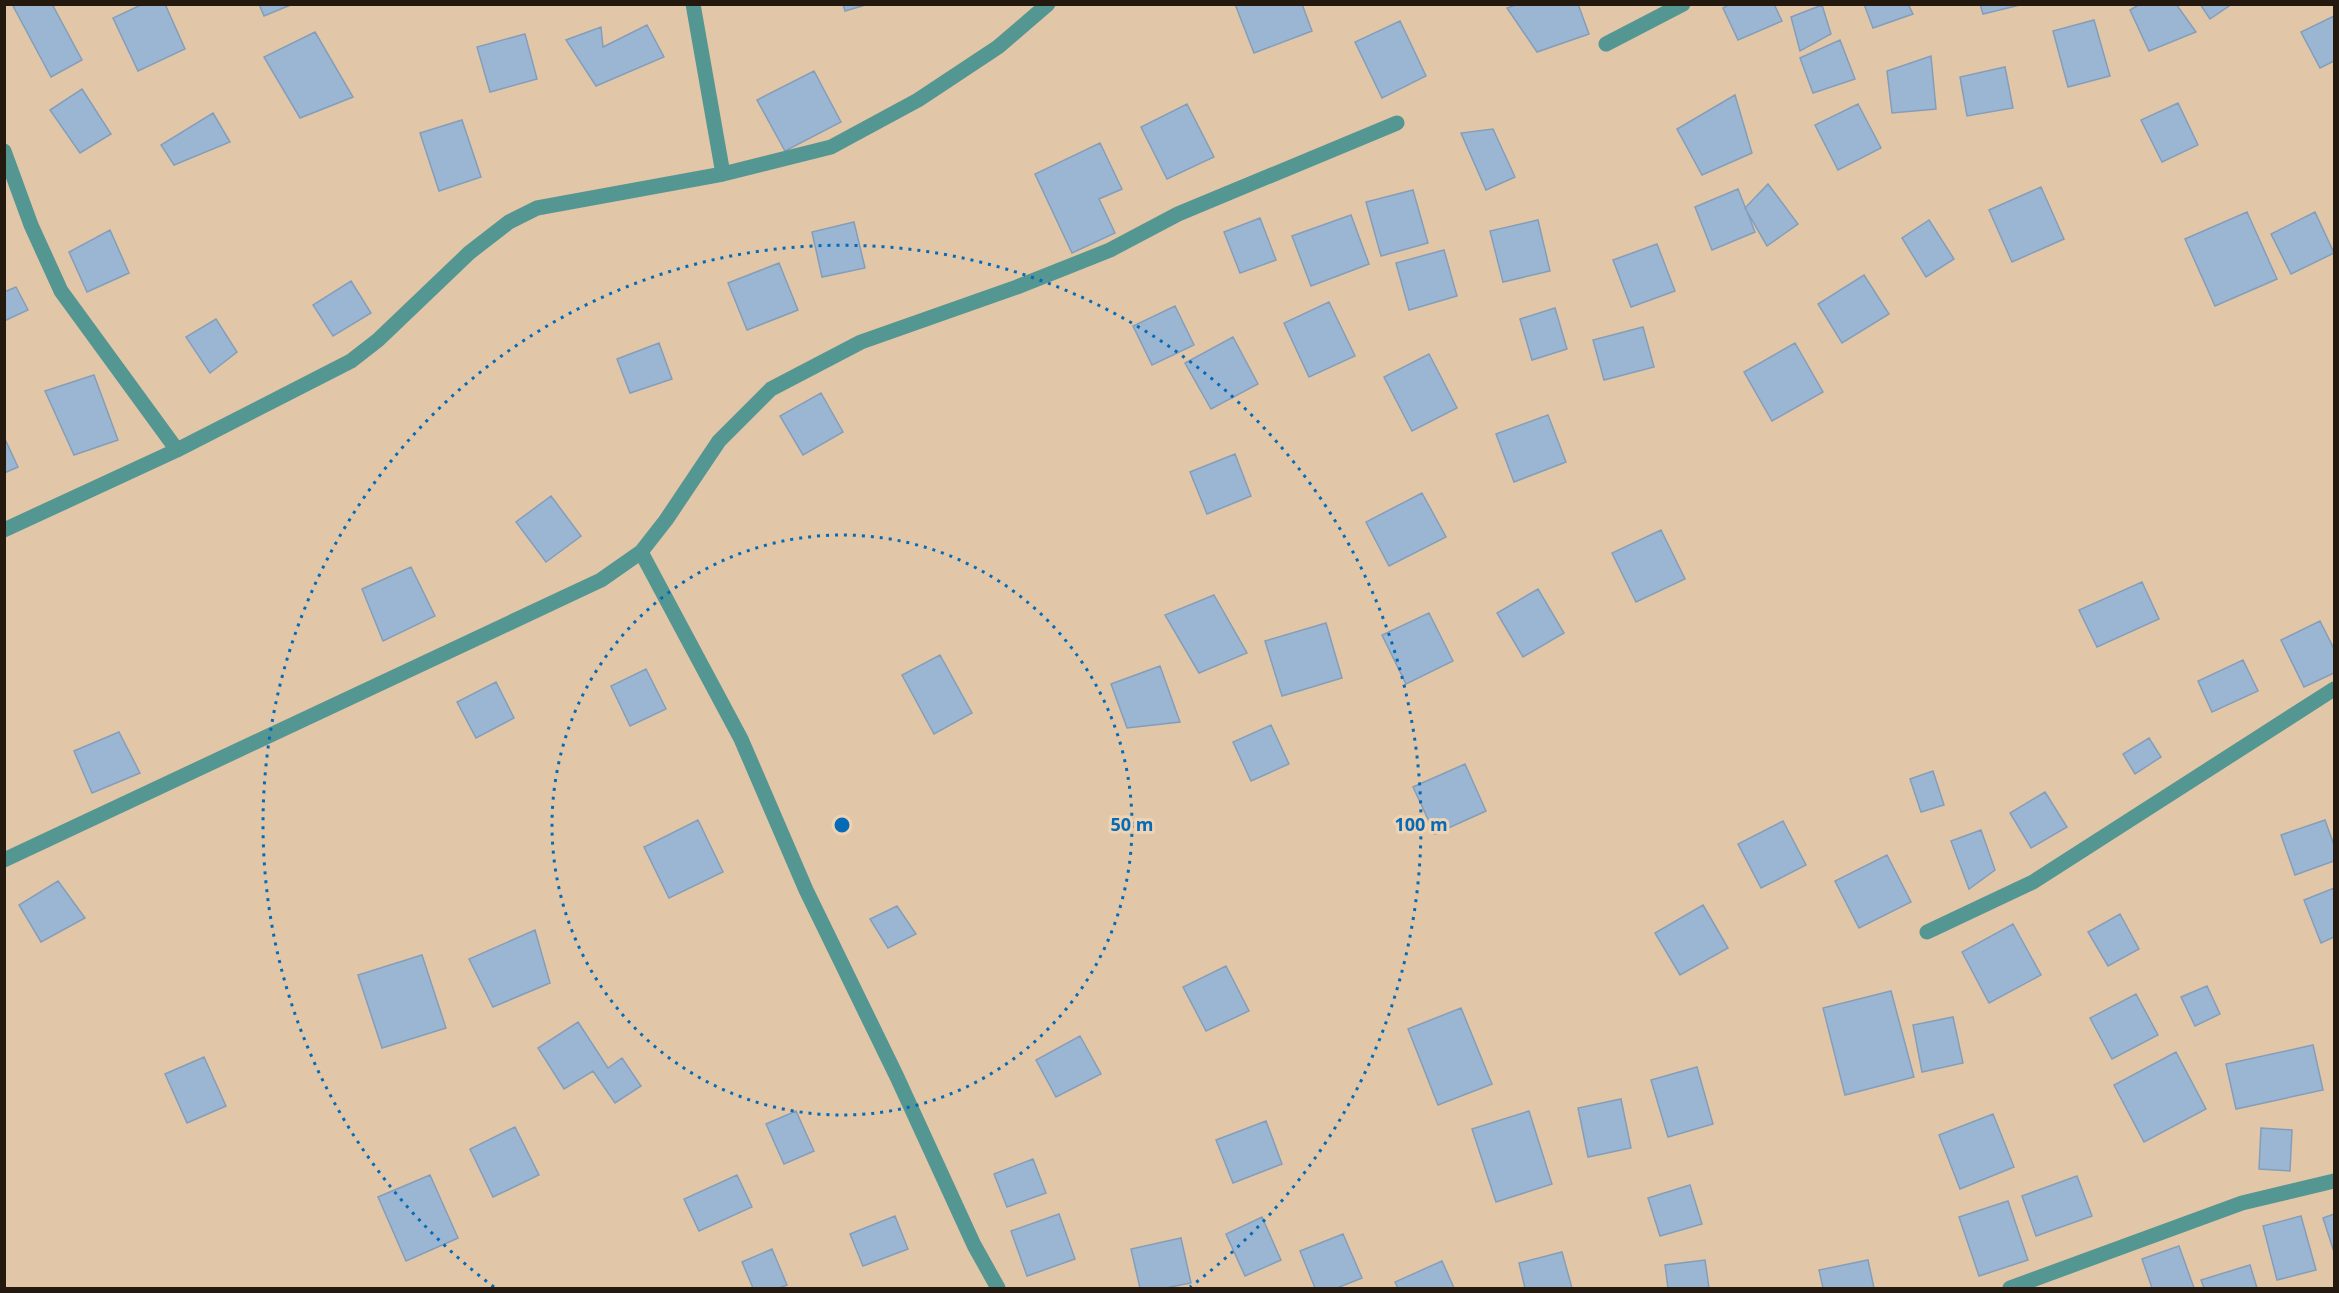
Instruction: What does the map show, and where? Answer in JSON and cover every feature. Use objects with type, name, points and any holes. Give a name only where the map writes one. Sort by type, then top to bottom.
[{"type":"street","points":[[693,4],[723,174]]},
{"type":"street","points":[[4,530],[177,450],[351,361],[378,340],[469,253],[509,222],[537,208],[723,174],[831,147],[928,93],[998,46],[1047,4]]},
{"type":"street","points":[[1606,44],[1683,4]]},
{"type":"street","points":[[4,860],[601,580],[641,552],[666,520],[719,441],[771,389],[861,342],[1017,287],[1110,250],[1178,214],[1397,123]]},
{"type":"street","points":[[4,151],[31,225],[61,291],[177,450]]},
{"type":"street","points":[[641,552],[741,739],[806,890],[897,1077],[974,1245],[998,1288]]},
{"type":"street","points":[[1927,932],[2033,882],[2334,689]]},
{"type":"street","points":[[2010,1288],[2242,1203],[2334,1181]]},
{"type":"building","points":[[12,4],[52,4],[82,60],[51,77]]},
{"type":"building","points":[[143,4],[165,4],[185,49],[138,71],[113,18]]},
{"type":"building","points":[[259,4],[293,4],[264,16]]},
{"type":"building","points":[[843,4],[869,4],[845,11]]},
{"type":"building","points":[[1235,4],[1302,4],[1312,31],[1254,53]]},
{"type":"building","points":[[1518,4],[1578,4],[1589,34],[1537,52],[1507,8]]},
{"type":"building","points":[[1730,4],[1774,4],[1782,21],[1738,40],[1723,8]]},
{"type":"building","points":[[1864,4],[1908,4],[1913,14],[1873,28]]},
{"type":"building","points":[[1980,4],[2024,4],[1983,14]]},
{"type":"building","points":[[2140,4],[2176,4],[2196,32],[2149,51],[2130,10]]},
{"type":"building","points":[[2200,4],[2232,4],[2210,19]]},
{"type":"building","points":[[1822,5],[1831,34],[1800,51],[1791,17]]},
{"type":"building","points":[[2334,16],[2334,61],[2320,68],[2301,32]]},
{"type":"building","points":[[2094,20],[2110,76],[2068,87],[2053,31]]},
{"type":"building","points":[[1400,21],[1426,76],[1382,98],[1355,42]]},
{"type":"building","points":[[647,25],[664,57],[596,86],[566,40],[601,27],[603,47]]},
{"type":"building","points":[[315,32],[353,97],[300,118],[264,57]]},
{"type":"building","points":[[525,34],[537,79],[490,92],[477,47]]},
{"type":"building","points":[[1840,40],[1855,79],[1813,93],[1800,58]]},
{"type":"building","points":[[1931,56],[1936,109],[1892,113],[1887,71]]},
{"type":"building","points":[[2005,67],[2013,108],[1967,116],[1960,77]]},
{"type":"building","points":[[814,71],[841,122],[785,151],[757,100]]},
{"type":"building","points":[[82,89],[111,134],[80,153],[50,110]]},
{"type":"building","points":[[1735,95],[1752,153],[1702,175],[1677,129]]},
{"type":"building","points":[[2178,103],[2198,145],[2162,162],[2141,120]]},
{"type":"building","points":[[1187,104],[1214,157],[1167,179],[1141,127]]},
{"type":"building","points":[[1858,104],[1881,148],[1838,170],[1815,125]]},
{"type":"building","points":[[213,113],[230,142],[174,165],[161,145]]},
{"type":"building","points":[[462,120],[481,177],[439,191],[420,133]]},
{"type":"building","points":[[1493,129],[1515,177],[1486,190],[1461,133]]},
{"type":"building","points":[[1100,143],[1122,189],[1099,199],[1115,233],[1072,253],[1035,174]]},
{"type":"building","points":[[1768,184],[1798,224],[1767,246],[1745,208]]},
{"type":"building","points":[[2041,187],[2064,239],[2012,262],[1989,210]]},
{"type":"building","points":[[1738,189],[1755,232],[1712,250],[1695,207]]},
{"type":"building","points":[[1413,190],[1428,243],[1381,256],[1366,202]]},
{"type":"building","points":[[2247,212],[2277,279],[2215,306],[2185,239]]},
{"type":"building","points":[[2315,212],[2334,253],[2291,274],[2271,234]]},
{"type":"building","points":[[1351,215],[1369,264],[1311,286],[1292,236]]},
{"type":"building","points":[[1260,218],[1276,260],[1240,273],[1224,232]]},
{"type":"building","points":[[1538,220],[1550,271],[1503,282],[1490,231]]},
{"type":"building","points":[[1929,220],[1954,259],[1926,277],[1902,238]]},
{"type":"building","points":[[854,222],[865,268],[822,277],[812,232]]},
{"type":"building","points":[[110,230],[129,273],[87,292],[69,252]]},
{"type":"building","points":[[1657,244],[1675,291],[1631,307],[1613,260]]},
{"type":"building","points":[[1444,250],[1457,296],[1409,310],[1396,263]]},
{"type":"building","points":[[779,263],[798,310],[747,330],[728,283]]},
{"type":"building","points":[[1864,275],[1889,314],[1842,343],[1818,304]]},
{"type":"building","points":[[351,281],[371,313],[333,336],[313,305]]},
{"type":"building","points":[[16,287],[28,310],[4,321],[4,292]]},
{"type":"building","points":[[1329,302],[1355,356],[1309,377],[1284,323]]},
{"type":"building","points":[[1175,306],[1194,345],[1152,365],[1133,326]]},
{"type":"building","points":[[1555,308],[1567,349],[1532,360],[1520,319]]},
{"type":"building","points":[[216,319],[237,352],[210,373],[186,337]]},
{"type":"building","points":[[1643,327],[1654,367],[1604,380],[1593,340]]},
{"type":"building","points":[[1233,337],[1258,384],[1211,409],[1185,363]]},
{"type":"building","points":[[659,343],[672,379],[630,393],[617,359]]},
{"type":"building","points":[[1795,343],[1823,392],[1772,421],[1744,372]]},
{"type":"building","points":[[1429,354],[1457,408],[1412,431],[1384,377]]},
{"type":"building","points":[[94,375],[118,440],[74,455],[45,391]]},
{"type":"building","points":[[821,393],[843,432],[803,455],[780,416]]},
{"type":"building","points":[[1548,415],[1566,462],[1514,482],[1496,434]]},
{"type":"building","points":[[4,437],[18,467],[4,473]]},
{"type":"building","points":[[1235,454],[1251,496],[1207,514],[1190,472]]},
{"type":"building","points":[[1422,493],[1446,537],[1389,566],[1366,522]]},
{"type":"building","points":[[551,496],[581,536],[546,562],[516,522]]},
{"type":"building","points":[[1661,530],[1685,579],[1636,602],[1612,553]]},
{"type":"building","points":[[411,567],[435,616],[383,641],[362,589]]},
{"type":"building","points":[[2142,582],[2159,619],[2097,647],[2079,610]]},
{"type":"building","points":[[1538,589],[1564,633],[1523,657],[1497,613]]},
{"type":"building","points":[[1214,595],[1247,653],[1199,673],[1165,615]]},
{"type":"building","points":[[1429,613],[1453,661],[1406,684],[1382,635]]},
{"type":"building","points":[[2320,621],[2334,649],[2334,673],[2304,687],[2281,640]]},
{"type":"building","points":[[1326,623],[1342,678],[1282,696],[1265,641]]},
{"type":"building","points":[[940,655],[972,713],[934,734],[902,675]]},
{"type":"building","points":[[2243,660],[2258,691],[2212,712],[2198,681]]},
{"type":"building","points":[[1160,666],[1180,722],[1127,728],[1111,684]]},
{"type":"building","points":[[646,669],[666,709],[630,726],[611,686]]},
{"type":"building","points":[[496,682],[514,718],[476,738],[457,702]]},
{"type":"building","points":[[1271,725],[1289,764],[1251,781],[1233,742]]},
{"type":"building","points":[[119,732],[140,773],[92,793],[74,751]]},
{"type":"building","points":[[2149,738],[2161,757],[2135,774],[2123,754]]},
{"type":"building","points":[[1465,764],[1486,811],[1435,834],[1413,787]]},
{"type":"building","points":[[1933,771],[1944,805],[1921,812],[1910,779]]},
{"type":"building","points":[[2045,792],[2067,827],[2031,848],[2010,813]]},
{"type":"building","points":[[698,820],[723,872],[669,898],[644,847]]},
{"type":"building","points":[[2325,820],[2334,845],[2334,861],[2295,875],[2281,835]]},
{"type":"building","points":[[1783,821],[1806,865],[1761,888],[1738,844]]},
{"type":"building","points":[[1981,830],[1995,870],[1969,889],[1951,841]]},
{"type":"building","points":[[1887,855],[1911,902],[1859,928],[1835,881]]},
{"type":"building","points":[[58,881],[85,918],[41,942],[19,905]]},
{"type":"building","points":[[2334,888],[2334,937],[2321,943],[2304,900]]},
{"type":"building","points":[[1703,905],[1728,948],[1680,975],[1655,933]]},
{"type":"building","points":[[897,906],[916,934],[888,948],[870,919]]},
{"type":"building","points":[[2120,914],[2139,949],[2108,966],[2088,932]]},
{"type":"building","points":[[2013,924],[2041,975],[1989,1003],[1962,952]]},
{"type":"building","points":[[535,930],[550,983],[493,1007],[469,959]]},
{"type":"building","points":[[422,955],[446,1028],[382,1048],[358,975]]},
{"type":"building","points":[[1226,966],[1249,1011],[1206,1031],[1183,987]]},
{"type":"building","points":[[2207,986],[2220,1014],[2195,1026],[2181,997]]},
{"type":"building","points":[[1891,991],[1914,1077],[1845,1095],[1823,1008]]},
{"type":"building","points":[[2136,994],[2158,1035],[2112,1059],[2090,1018]]},
{"type":"building","points":[[1461,1008],[1492,1084],[1438,1105],[1408,1029]]},
{"type":"building","points":[[1953,1017],[1963,1063],[1922,1072],[1913,1025]]},
{"type":"building","points":[[578,1022],[608,1068],[622,1058],[641,1086],[615,1103],[593,1071],[564,1089],[538,1048]]},
{"type":"building","points":[[1080,1036],[1101,1074],[1056,1097],[1036,1060]]},
{"type":"building","points":[[2313,1045],[2323,1090],[2236,1109],[2226,1064]]},
{"type":"building","points":[[2176,1052],[2206,1109],[2144,1142],[2114,1085]]},
{"type":"building","points":[[204,1057],[226,1106],[187,1123],[165,1074]]},
{"type":"building","points":[[1697,1067],[1713,1124],[1668,1137],[1651,1080]]},
{"type":"building","points":[[1621,1099],[1631,1148],[1588,1157],[1578,1108]]},
{"type":"building","points":[[796,1111],[814,1151],[784,1164],[766,1124]]},
{"type":"building","points":[[1529,1111],[1552,1184],[1496,1202],[1472,1129]]},
{"type":"building","points":[[1993,1114],[2014,1167],[1960,1189],[1939,1135]]},
{"type":"building","points":[[1266,1121],[1282,1164],[1233,1183],[1216,1140]]},
{"type":"building","points":[[515,1127],[539,1175],[493,1197],[470,1149]]},
{"type":"building","points":[[2261,1128],[2292,1130],[2290,1171],[2259,1169]]},
{"type":"building","points":[[1033,1159],[1046,1193],[1007,1207],[994,1174]]},
{"type":"building","points":[[430,1175],[458,1238],[406,1261],[378,1197]]},
{"type":"building","points":[[737,1175],[752,1207],[699,1231],[684,1199]]},
{"type":"building","points":[[2077,1176],[2092,1216],[2036,1236],[2022,1196]]},
{"type":"building","points":[[1690,1185],[1702,1224],[1660,1236],[1648,1198]]},
{"type":"building","points":[[2008,1201],[2028,1260],[1979,1276],[1959,1217]]},
{"type":"building","points":[[1059,1214],[1075,1259],[1027,1276],[1011,1231]]},
{"type":"building","points":[[2334,1214],[2334,1252],[2323,1218]]},
{"type":"building","points":[[895,1216],[908,1249],[863,1266],[850,1234]]},
{"type":"building","points":[[2301,1216],[2316,1270],[2277,1280],[2263,1226]]},
{"type":"building","points":[[1262,1217],[1281,1260],[1245,1276],[1226,1234]]},
{"type":"building","points":[[1343,1234],[1362,1278],[1337,1288],[1315,1288],[1300,1251]]},
{"type":"building","points":[[1181,1238],[1191,1283],[1165,1288],[1140,1288],[1131,1249]]},
{"type":"building","points":[[2179,1246],[2194,1288],[2152,1288],[2142,1259]]},
{"type":"building","points":[[772,1249],[787,1285],[779,1288],[753,1288],[742,1262]]},
{"type":"building","points":[[1562,1252],[1572,1288],[1525,1288],[1519,1263]]},
{"type":"building","points":[[1705,1260],[1709,1288],[1668,1288],[1665,1265]]},
{"type":"building","points":[[1868,1260],[1874,1288],[1823,1288],[1819,1270]]},
{"type":"building","points":[[1442,1261],[1454,1288],[1398,1288],[1395,1282]]},
{"type":"building","points":[[2250,1265],[2257,1288],[2204,1288],[2201,1280]]}]
